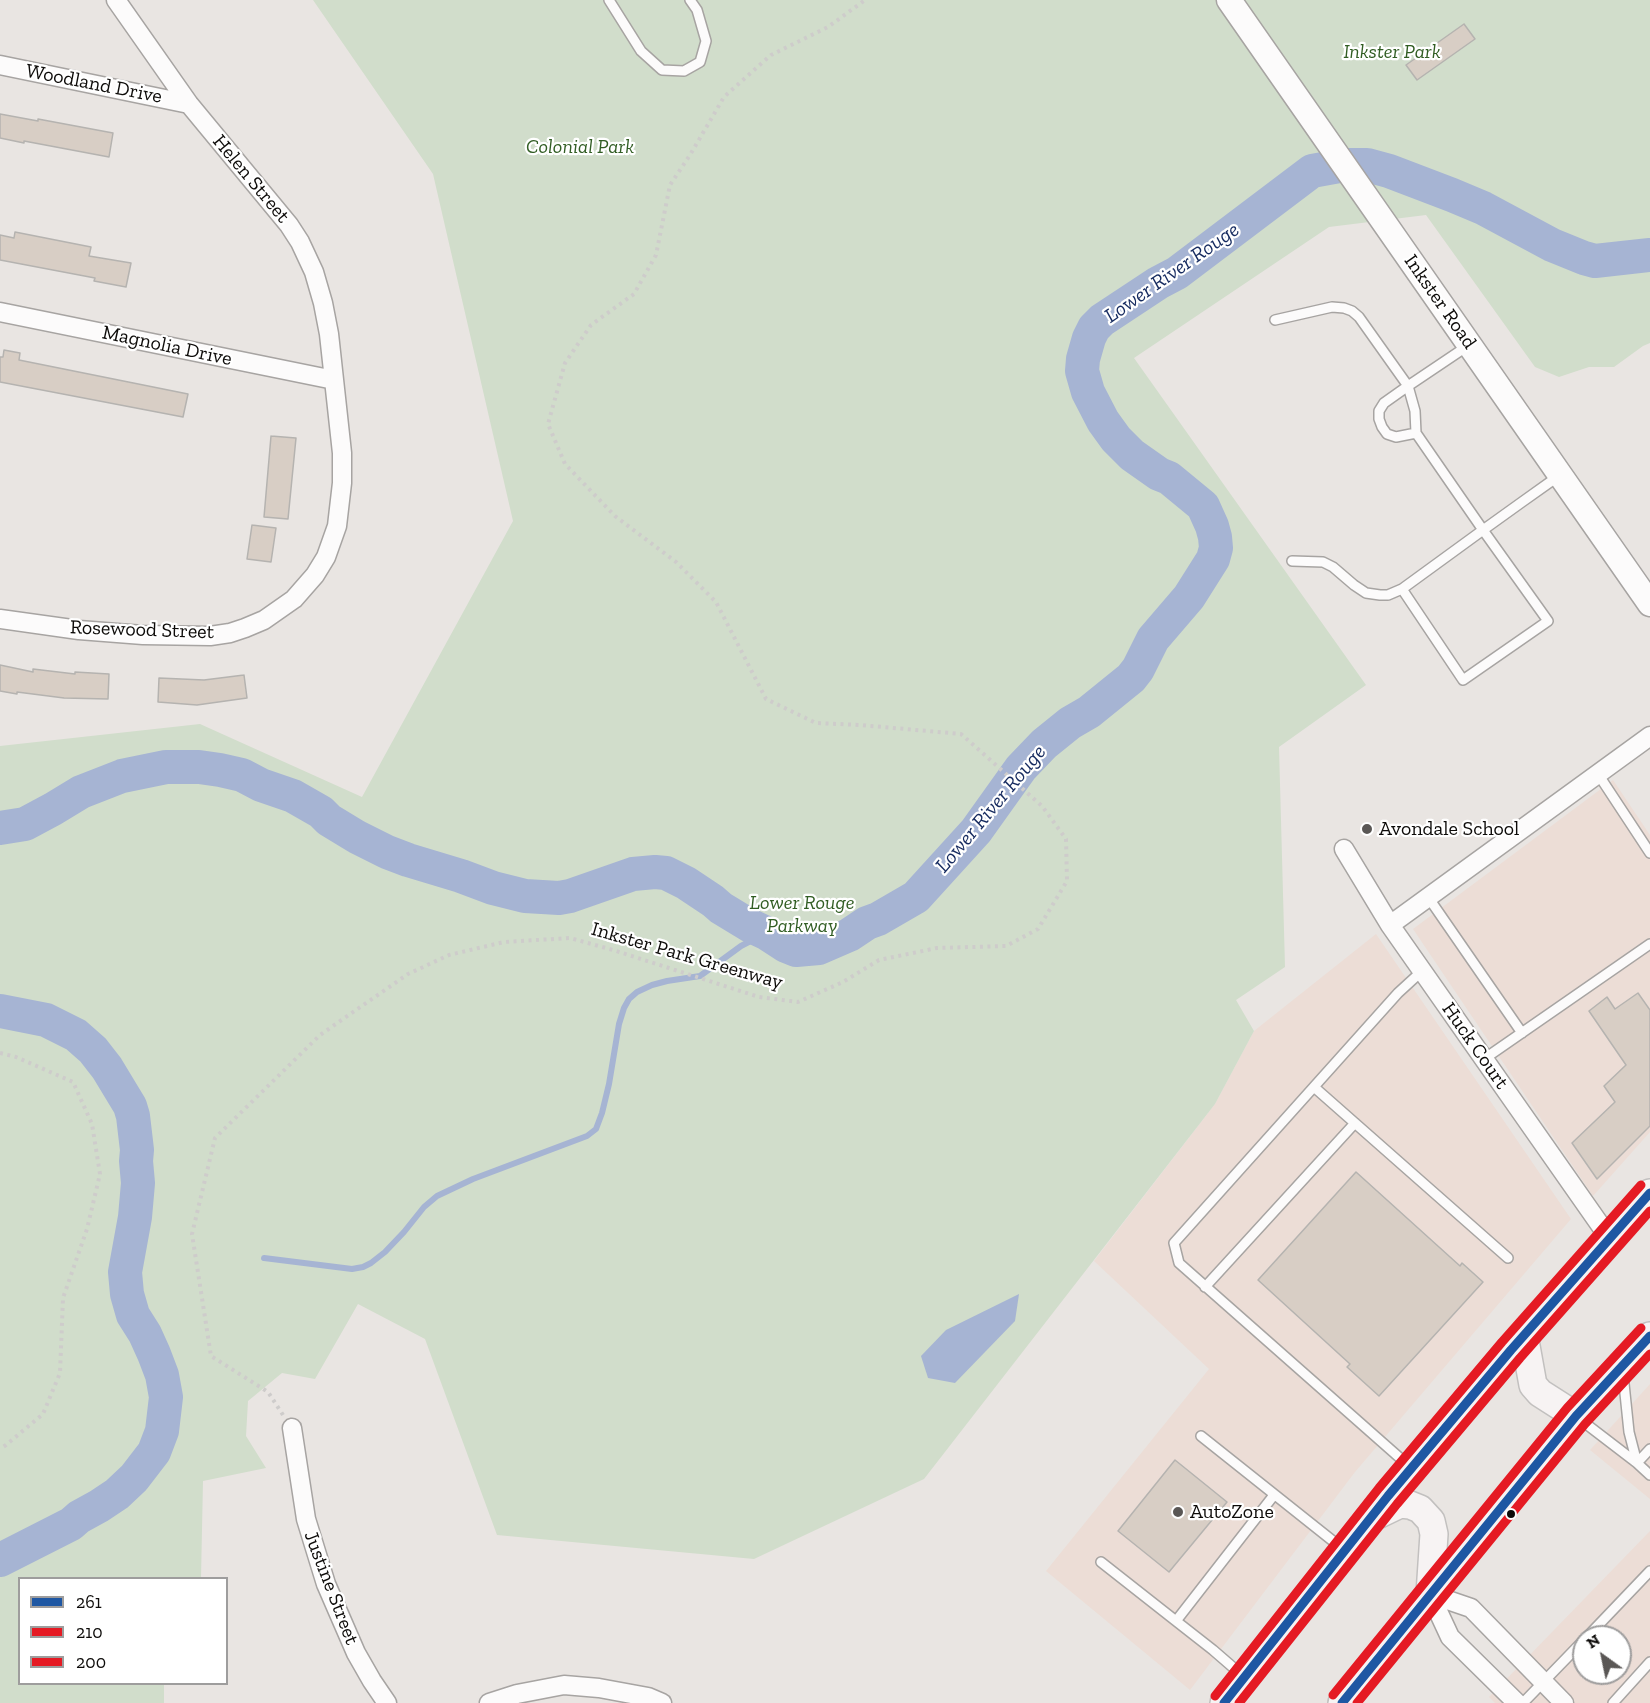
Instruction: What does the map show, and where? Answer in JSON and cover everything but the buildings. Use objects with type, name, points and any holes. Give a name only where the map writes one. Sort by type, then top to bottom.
[{"type":"main road","name":"Inkster Road","points":[[1229,0],[1650,604]]},
{"type":"main road","points":[[1224,1703],[1411,1468],[1524,1335],[1650,1193]]},
{"type":"main road","points":[[1524,1335],[1533,1385],[1540,1393],[1576,1416]]},
{"type":"main road","points":[[1352,1700],[1430,1594],[1576,1416],[1650,1336]]},
{"type":"main road","points":[[1369,1519],[1400,1504],[1420,1509],[1431,1521],[1434,1534],[1430,1594]]},
{"type":"street","name":"Helen Street","points":[[116,0],[189,104],[277,208],[300,242],[314,272],[323,303],[334,380]]},
{"type":"street","name":"Woodland Drive","points":[[0,65],[189,104]]},
{"type":"street","name":"Magnolia Drive","points":[[0,312],[334,380]]},
{"type":"street","name":"Rosewood Street","points":[[0,619],[90,631],[210,636],[245,628],[278,612],[294,600],[315,575],[326,557],[337,526],[342,483],[342,453],[334,380]]},
{"type":"street","points":[[1389,924],[1650,736]]},
{"type":"street","name":"Huck Court","points":[[1344,849],[1389,924],[1610,1239]]},
{"type":"street","name":"Justine Street","points":[[292,1428],[306,1519],[326,1584],[356,1653],[387,1703]]},
{"type":"street","points":[[1430,1594],[1471,1608],[1564,1703]]},
{"type":"street","points":[[1430,1594],[1450,1637],[1517,1703]]},
{"type":"street","points":[[489,1703],[517,1694],[564,1685],[599,1688],[648,1697],[662,1703]]},
{"type":"lane","points":[[609,0],[641,51],[662,70],[684,71],[700,62],[706,41],[697,10],[690,0]]},
{"type":"lane","points":[[1275,320],[1332,308],[1344,308],[1359,317],[1408,386],[1415,411],[1416,433],[1548,621],[1462,680],[1402,589]]},
{"type":"lane","points":[[1416,433],[1396,437],[1387,434],[1379,419],[1379,411],[1384,404],[1408,386],[1470,345]]},
{"type":"lane","points":[[1292,561],[1323,562],[1366,593],[1388,595],[1402,589],[1560,475]]},
{"type":"lane","points":[[1598,774],[1650,853]]},
{"type":"lane","points":[[1428,897],[1522,1033]]},
{"type":"lane","points":[[1484,1059],[1650,944]]},
{"type":"lane","points":[[1411,1468],[1179,1263],[1174,1243],[1398,993],[1422,971]]},
{"type":"lane","points":[[1314,1087],[1508,1258]]},
{"type":"lane","points":[[1205,1287],[1354,1123]]},
{"type":"lane","points":[[1622,1367],[1629,1432],[1637,1463]]},
{"type":"lane","points":[[1576,1416],[1650,1475]]},
{"type":"lane","points":[[1201,1436],[1344,1550]]},
{"type":"lane","points":[[1637,1463],[1650,1449]]},
{"type":"lane","points":[[1176,1621],[1274,1494]]},
{"type":"lane","points":[[1101,1562],[1244,1677]]},
{"type":"lane","points":[[1598,1625],[1650,1571]]},
{"type":"lane","points":[[1523,1703],[1572,1652]]},
{"type":"lane","points":[[1613,1703],[1650,1662]]},
{"type":"path","name":"Inkster Park Greenway","points":[[292,1428],[268,1392],[211,1356],[192,1234],[215,1138],[320,1035],[408,974],[449,955],[504,942],[570,938],[759,997],[798,1002],[843,982],[879,960],[937,948],[1006,946],[1038,928],[1067,881],[1066,839],[1042,807],[961,734],[860,724],[816,723],[766,699],[716,602],[676,562],[615,516],[565,464],[548,424],[565,363],[591,325],[634,294],[657,255],[669,185],[690,155],[724,97],[771,55],[828,27],[865,0]]},
{"type":"path","points":[[0,1053],[73,1082],[92,1124],[100,1174],[87,1229],[63,1298],[60,1373],[42,1414],[0,1449]]},
{"type":"shaded area","points":[[1613,780],[1650,835],[1650,1132],[1593,1196],[1413,929]]},
{"type":"shaded area","points":[[1376,934],[1571,1219],[1355,1472],[1190,1690],[1046,1571],[1209,1369],[1094,1261],[1215,1104],[1254,1031]]},
{"type":"shaded area","points":[[1650,1384],[1650,1499],[1590,1450]]},
{"type":"shaded area","points":[[1650,1531],[1650,1703],[1495,1703],[1489,1697]]},
{"type":"green space","name":"Lower Rouge Parkway","points":[[313,0],[1650,0],[1650,343],[1614,367],[1589,367],[1559,377],[1535,367],[1426,215],[1329,227],[1134,358],[1366,685],[1279,747],[1285,967],[1236,1000],[1254,1031],[1215,1104],[924,1479],[754,1559],[497,1535],[425,1339],[358,1304],[315,1379],[282,1373],[248,1401],[246,1436],[266,1468],[203,1481],[201,1577],[18,1577],[18,1685],[164,1685],[164,1703],[0,1703],[0,746],[200,724],[362,797],[513,521],[433,174]]},
{"type":"water","points":[[1019,1294],[1015,1321],[955,1383],[928,1378],[921,1356],[946,1330]]},
{"type":"waterway","name":"Lower River Rouge","points":[[0,828],[25,824],[81,792],[122,776],[166,767],[199,767],[220,770],[242,775],[261,785],[293,796],[357,837],[387,852],[493,888],[525,896],[559,898],[633,874],[666,873],[686,883],[721,908],[786,946],[796,950],[819,948],[849,935],[916,897],[976,831],[1021,768],[1044,744],[1131,678],[1153,639],[1189,597],[1213,559],[1216,548],[1215,537],[1203,506],[1169,478],[1159,474],[1132,455],[1103,421],[1088,392],[1082,371],[1083,359],[1089,338],[1094,328],[1102,320],[1177,273],[1312,171],[1345,165],[1367,165],[1389,171],[1452,195],[1483,208],[1552,245],[1584,258],[1595,261],[1650,255]]},
{"type":"waterway","points":[[264,1258],[352,1269],[363,1267],[385,1252],[424,1207],[437,1196],[473,1179],[587,1136],[596,1129],[602,1113],[619,1024],[629,999],[637,992],[652,985],[700,976],[741,946],[766,933]]},
{"type":"waterway","name":"Lower River Rouge","points":[[0,1011],[46,1020],[76,1035],[93,1050],[107,1068],[130,1106],[137,1150],[138,1183],[135,1217],[125,1272],[127,1294],[133,1315],[145,1334],[162,1375],[166,1397],[162,1431],[154,1452],[134,1478],[117,1494],[71,1524],[0,1560]]},
{"type":"transit line","name":"200","points":[[1215,1696],[1379,1488],[1502,1342],[1641,1185]]},
{"type":"transit line","name":"261","points":[[1224,1703],[1388,1496],[1511,1350],[1650,1193]]},
{"type":"transit line","name":"210","points":[[1239,1703],[1397,1504],[1520,1358],[1650,1211]]},
{"type":"transit line","name":"200","points":[[1333,1695],[1567,1408],[1641,1328]]},
{"type":"transit line","name":"261","points":[[1342,1703],[1576,1416],[1650,1336]]},
{"type":"transit line","name":"210","points":[[1357,1703],[1585,1424],[1650,1354]]},
{"type":"place","name":"Avondale School","points":[[1367,829]]},
{"type":"place","name":"AutoZone","points":[[1178,1512]]},
{"type":"park label","name":"Inkster Park","points":[[1392,52]]},
{"type":"park label","name":"Colonial Park","points":[[580,147]]}]
